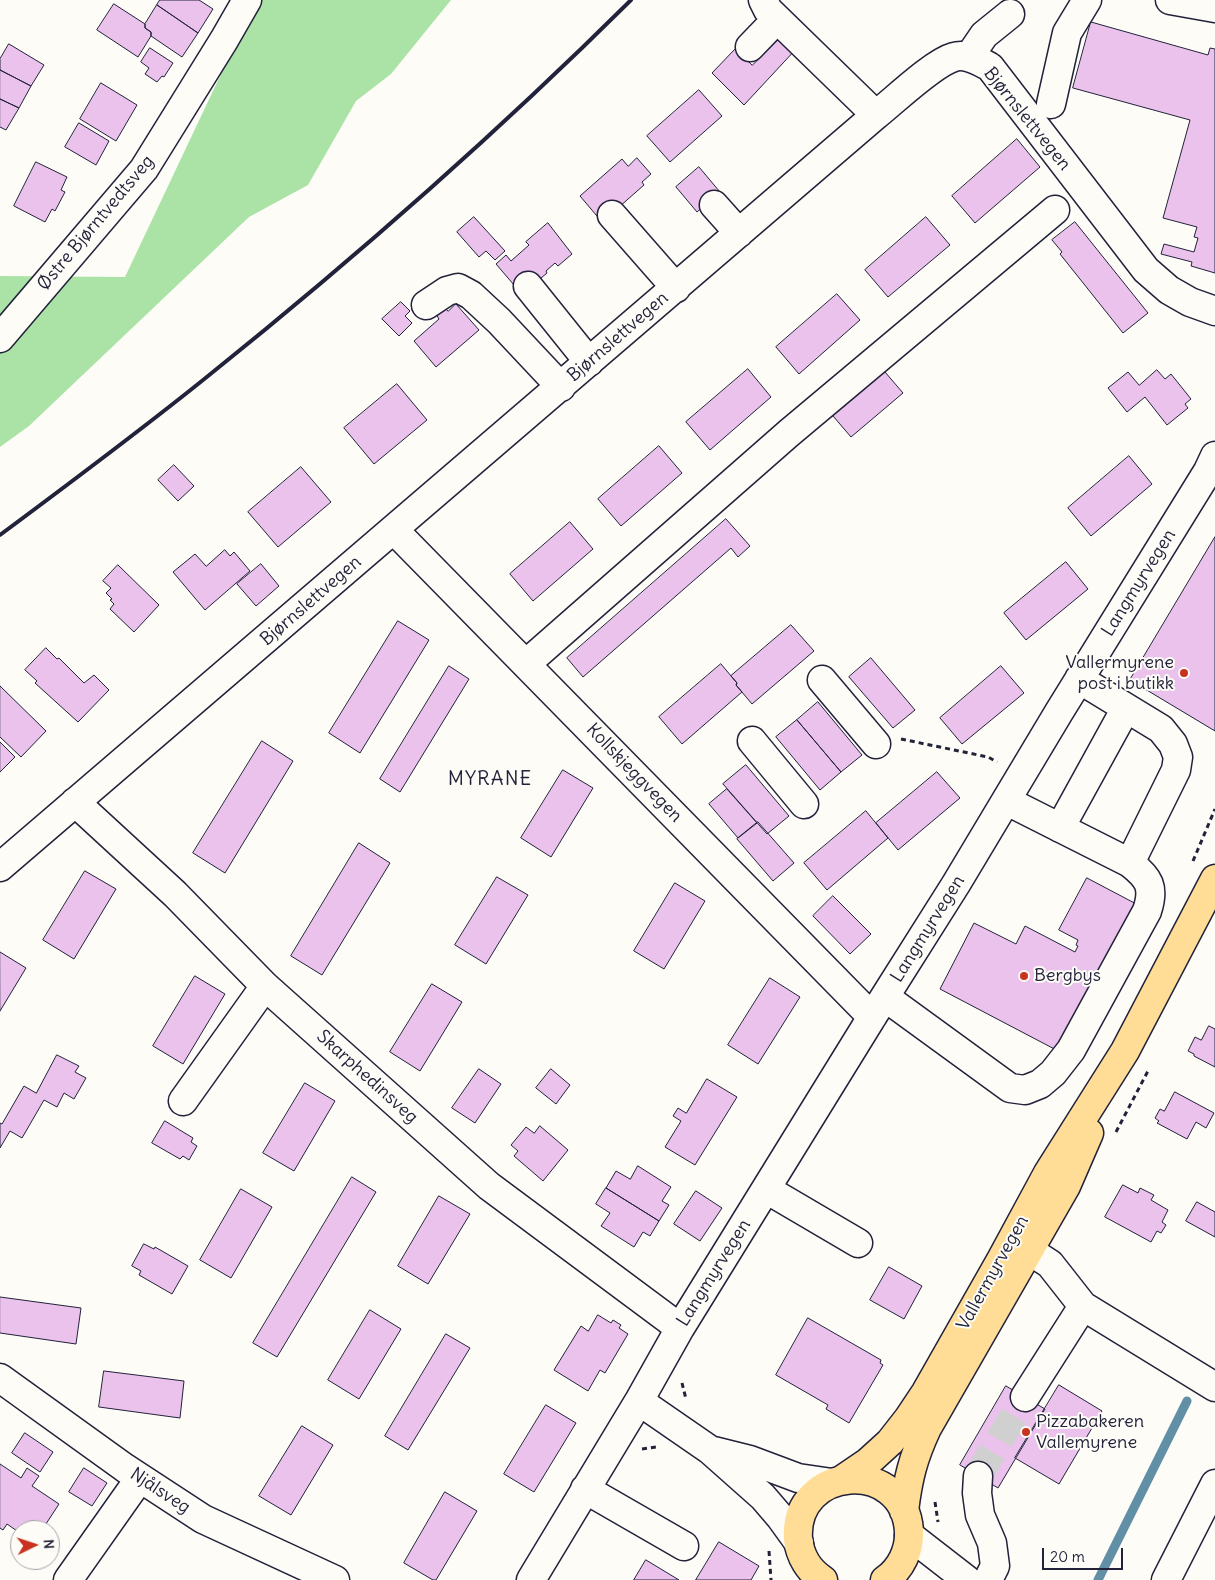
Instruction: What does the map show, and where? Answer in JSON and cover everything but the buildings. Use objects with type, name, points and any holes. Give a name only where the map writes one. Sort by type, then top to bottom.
[{"type":"main road","name":"Vallermyrvegen","points":[[885,1580],[904,1559],[908,1548],[908,1480],[914,1456],[926,1428],[1066,1186],[1125,1051],[1215,879]]},
{"type":"main road","name":"Vallermyrvegen","points":[[800,1560],[798,1530],[806,1506],[817,1492],[868,1462],[890,1442],[913,1412],[1001,1260],[1048,1174],[1125,1051]]},
{"type":"main road","points":[[838,1481],[856,1478],[879,1484],[889,1491],[907,1523]]},
{"type":"main road","points":[[800,1560],[823,1580]]},
{"type":"street","name":"Østre Bjørntvedtsveg","points":[[0,338],[144,169],[247,0]]},
{"type":"street","name":"Bjørnslettvegen","points":[[1051,104],[1067,33],[1087,0]]},
{"type":"street","points":[[1170,0],[1215,8]]},
{"type":"street","points":[[750,47],[770,10],[876,115]]},
{"type":"street","points":[[969,57],[984,35],[1010,14]]},
{"type":"street","name":"Bjørnslettvegen","points":[[0,867],[876,115],[933,69],[954,57],[969,57],[990,67],[1146,270],[1170,290],[1190,302],[1215,311]]},
{"type":"street","points":[[714,205],[738,233]]},
{"type":"street","points":[[527,663],[789,433],[1055,210]]},
{"type":"street","points":[[612,215],[676,288]]},
{"type":"street","points":[[528,286],[589,362]]},
{"type":"street","points":[[426,305],[447,290],[458,288],[471,294],[561,387]]},
{"type":"street","name":"Langmyrvegen","points":[[531,1580],[639,1401],[680,1328],[1007,800],[1079,679],[1203,480],[1215,456]]},
{"type":"street","name":"Kollskjeggvegen","points":[[394,530],[527,663],[879,1007],[1010,1088],[1025,1090],[1040,1084],[1053,1073],[1071,1050],[1148,911],[1152,898],[1150,884],[1144,874],[1130,863],[1007,800]]},
{"type":"street","points":[[1079,679],[1161,729],[1173,744],[1178,756],[1176,770],[1130,863]]},
{"type":"street","points":[[822,680],[871,737]]},
{"type":"street","points":[[1060,828],[1126,708]]},
{"type":"street","points":[[752,741],[804,804]]},
{"type":"street","name":"Skarphedinsveg","points":[[75,802],[175,894],[265,986],[489,1186],[680,1328]]},
{"type":"street","points":[[183,1101],[265,986]]},
{"type":"street","points":[[766,1188],[858,1243]]},
{"type":"street","points":[[1030,1251],[1050,1264],[1083,1306],[1215,1387]]},
{"type":"street","points":[[1025,1397],[1083,1306]]},
{"type":"street","name":"Njålsveg","points":[[0,1378],[140,1478],[203,1520],[335,1580]]},
{"type":"street","points":[[639,1401],[710,1450],[763,1497],[781,1518],[800,1560]]},
{"type":"street","points":[[710,1450],[750,1460],[798,1478],[838,1481]]},
{"type":"street","points":[[978,1476],[977,1493],[980,1515],[992,1543],[995,1566],[988,1580]]},
{"type":"street","points":[[68,1580],[140,1478]]},
{"type":"street","points":[[1166,1580],[1215,1484]]},
{"type":"street","points":[[585,1489],[684,1546]]},
{"type":"street","points":[[907,1523],[967,1580]]},
{"type":"path","points":[[871,737],[988,757],[1021,776]]},
{"type":"path","points":[[1190,867],[1215,809]]},
{"type":"path","points":[[680,1376],[688,1404]]},
{"type":"path","points":[[637,1451],[659,1447]]},
{"type":"path","points":[[769,1547],[771,1580]]},
{"type":"green space","points":[[256,0],[451,0],[391,74],[356,101],[308,185],[249,217],[29,426],[0,447],[0,276],[125,277]]},
{"type":"waterway","points":[[1098,1580],[1187,1401]]},
{"type":"tunnel","points":[[978,1476],[1025,1397]]},
{"type":"railway","points":[[0,535],[157,417],[317,286],[477,146],[631,0]]},
{"type":"place","name":"Vallermyrene post i butikk","points":[[1184,673]]},
{"type":"place","name":"Bergbys","points":[[1024,976]]},
{"type":"place","name":"Pizzabakeren Vallemyrene","points":[[1026,1432]]},
{"type":"district","name":"MYRANE","points":[[490,779]]}]
